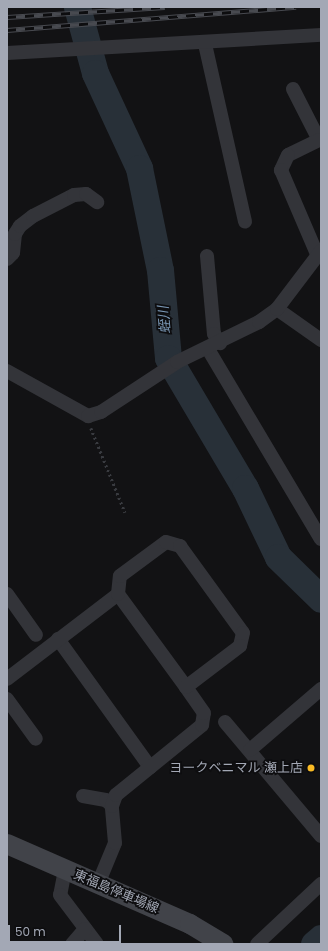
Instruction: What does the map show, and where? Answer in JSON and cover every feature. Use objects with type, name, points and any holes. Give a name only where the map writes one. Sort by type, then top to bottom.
[{"type":"main road","name":"東福島停車場線","points":[[7,844],[190,924],[223,944]]},
{"type":"street","points":[[7,53],[117,46],[205,44],[321,35]]},
{"type":"street","points":[[205,44],[246,222]]},
{"type":"street","points":[[7,371],[88,416],[101,412],[177,362],[214,346],[277,309],[319,253],[281,170],[288,155],[319,140],[293,89]]},
{"type":"street","points":[[7,258],[14,253],[15,234],[20,226],[33,216],[74,195],[86,194],[97,202]]},
{"type":"street","points":[[206,256],[214,346],[321,539]]},
{"type":"street","points":[[277,309],[321,340]]},
{"type":"street","points":[[98,884],[115,843],[112,806],[116,795],[202,725],[204,713],[118,594],[120,576],[166,542],[180,546],[243,633],[240,646],[186,687]]},
{"type":"street","points":[[7,594],[36,635]]},
{"type":"street","points":[[7,679],[118,594]]},
{"type":"street","points":[[58,639],[150,767]]},
{"type":"street","points":[[250,750],[321,689]]},
{"type":"street","points":[[7,699],[36,738]]},
{"type":"street","points":[[225,722],[321,836]]},
{"type":"street","points":[[83,796],[106,800],[112,806]]},
{"type":"street","points":[[66,870],[60,895],[97,944]]},
{"type":"street","points":[[257,944],[321,884]]},
{"type":"street","points":[[72,944],[85,929]]},
{"type":"path","points":[[88,416],[125,512]]},
{"type":"waterway","name":"蛭川","points":[[77,7],[95,73],[139,168],[160,270],[168,358],[245,488],[278,557],[321,599]]},
{"type":"waterway","name":"蛭川","points":[[314,944],[321,938]]},
{"type":"railway","points":[[7,17],[165,7]]},
{"type":"railway","points":[[7,30],[296,7]]},
{"type":"place","name":"ヨークベニマル 瀬上店","points":[[311,768]]}]
